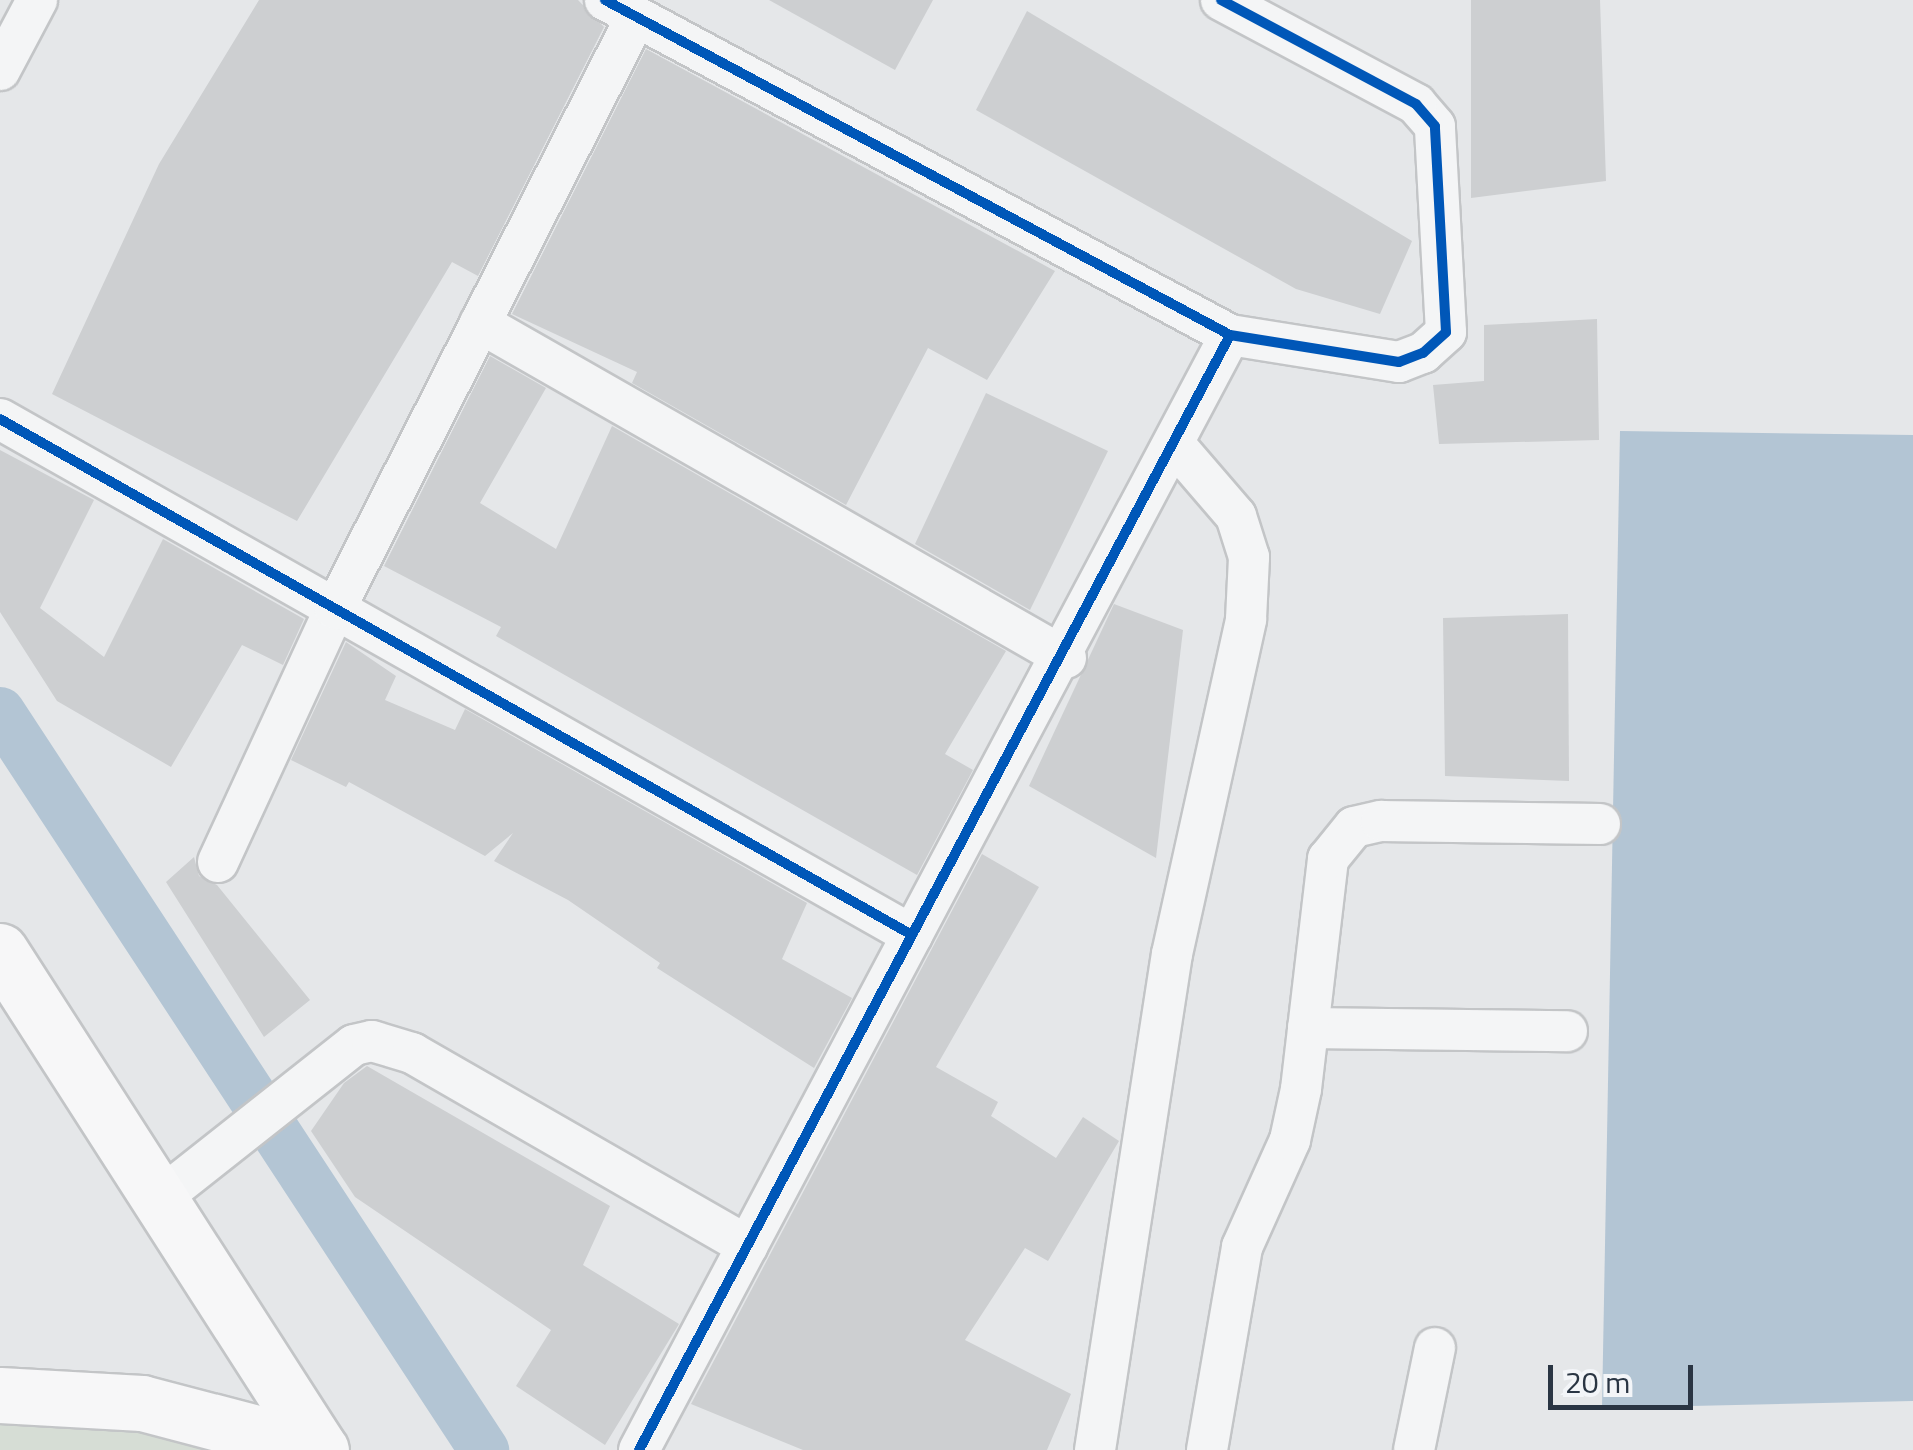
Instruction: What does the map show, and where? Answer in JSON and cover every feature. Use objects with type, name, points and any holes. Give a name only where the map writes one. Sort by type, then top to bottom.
[{"type":"street","points":[[0,70],[38,0]]},
{"type":"street","points":[[218,862],[335,610],[480,323],[620,9],[1230,334],[1399,362],[1423,353],[1446,332],[1443,192],[1435,126],[1416,104],[1221,0]]},
{"type":"street","points":[[480,323],[1066,658]]},
{"type":"street","points":[[639,1450],[912,936],[1066,658],[1230,334]]},
{"type":"street","points":[[0,420],[912,936]]},
{"type":"street","points":[[1096,1450],[1172,954],[1246,619],[1249,557],[1236,516],[1174,444]]},
{"type":"street","points":[[1207,1450],[1242,1247],[1290,1140],[1328,858],[1354,827],[1600,824]]},
{"type":"street","points":[[0,951],[319,1448]]},
{"type":"street","points":[[1308,1028],[1567,1031]]},
{"type":"street","points":[[159,1199],[220,1146],[354,1045],[412,1053],[747,1246]]},
{"type":"street","points":[[1414,1450],[1434,1348]]},
{"type":"street","points":[[0,1395],[142,1403],[319,1448]]},
{"type":"shaded area","points":[[0,1409],[169,1412],[206,1450],[0,1450]]},
{"type":"water","points":[[1620,431],[1913,435],[1913,1401],[1602,1408]]},
{"type":"building","points":[[259,0],[578,0],[604,27],[478,276],[452,262],[297,521],[52,394],[159,164]]},
{"type":"building","points":[[769,0],[933,0],[895,70]]},
{"type":"building","points":[[1471,0],[1600,0],[1606,181],[1471,198]]},
{"type":"building","points":[[1027,11],[1412,241],[1380,314],[1296,289],[976,110]]},
{"type":"building","points":[[646,49],[1055,271],[987,380],[928,348],[846,505],[632,383],[637,372],[512,314]]},
{"type":"building","points":[[1597,319],[1599,440],[1439,444],[1433,385],[1484,381],[1484,325]]},
{"type":"building","points":[[490,356],[546,388],[480,503],[556,549],[612,426],[1006,651],[945,754],[973,770],[917,875],[496,636],[501,627],[384,566]]},
{"type":"building","points":[[986,393],[1108,451],[1030,610],[915,544]]},
{"type":"building","points":[[0,450],[94,500],[40,608],[104,657],[163,539],[304,619],[283,665],[242,645],[171,767],[57,701],[0,612]]},
{"type":"building","points":[[1114,604],[1183,630],[1156,858],[1029,786]]},
{"type":"building","points":[[1568,614],[1569,781],[1445,776],[1443,618]]},
{"type":"building","points":[[346,642],[396,676],[385,700],[455,730],[465,709],[807,903],[782,959],[852,998],[814,1068],[657,968],[660,963],[568,900],[494,861],[513,833],[485,856],[349,782],[346,787],[291,760]]},
{"type":"building","points":[[982,854],[1039,887],[936,1067],[998,1102],[991,1116],[1056,1158],[1083,1117],[1119,1141],[1048,1261],[1025,1248],[965,1340],[1071,1394],[1047,1450],[803,1450],[691,1404]]},
{"type":"building","points":[[194,857],[199,876],[217,885],[310,1000],[264,1037],[166,882]]},
{"type":"building","points":[[367,1066],[610,1206],[583,1265],[679,1324],[605,1445],[516,1386],[551,1330],[355,1197],[311,1131],[344,1083]]},
{"type":"waterway","points":[[0,712],[484,1450]]},
{"type":"cycle path","points":[[605,0],[1230,335],[1399,362],[1423,353],[1446,332],[1435,126],[1416,104],[1221,0]]},
{"type":"cycle path","points":[[639,1450],[1230,335]]},
{"type":"cycle path","points":[[0,419],[912,935]]}]
